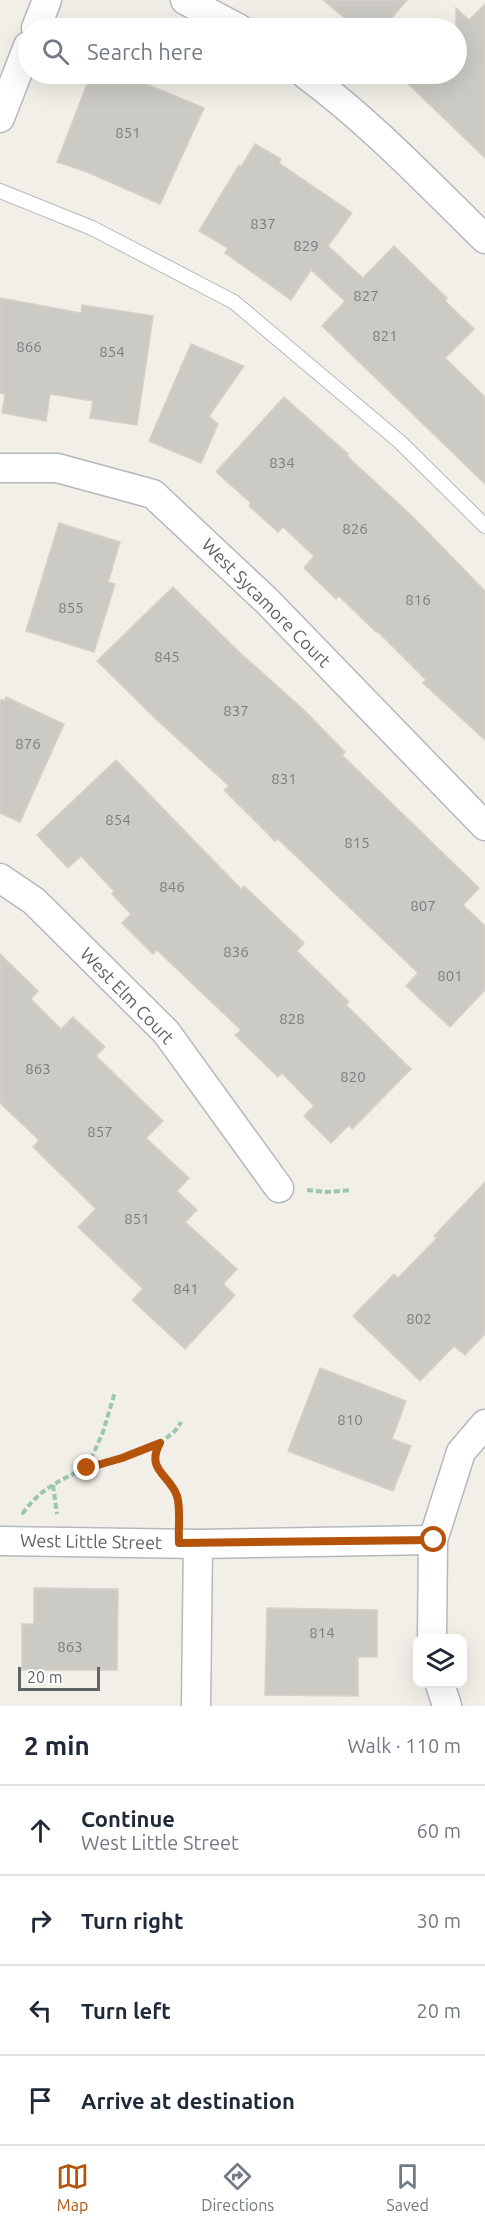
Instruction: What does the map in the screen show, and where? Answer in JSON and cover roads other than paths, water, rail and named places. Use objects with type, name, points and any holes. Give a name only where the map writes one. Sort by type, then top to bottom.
[{"type":"street","points":[[40,18],[47,0]]},
{"type":"street","points":[[185,0],[219,18]]},
{"type":"street","points":[[0,118],[18,72]]},
{"type":"street","points":[[319,84],[373,131],[485,239]]},
{"type":"street","name":"West Sycamore Court","points":[[0,468],[57,468],[153,494],[268,602],[485,826]]},
{"type":"street","name":"West Elm Court","points":[[0,878],[34,901],[166,1032],[279,1188]]},
{"type":"street","points":[[432,1634],[434,1540],[461,1452],[485,1424]]},
{"type":"street","name":"West Little Street","points":[[0,1540],[188,1543],[434,1540]]},
{"type":"street","points":[[188,1543],[196,1706]]},
{"type":"street","points":[[442,1688],[447,1706]]},
{"type":"lane","points":[[0,191],[92,228],[234,302],[400,442],[485,526]]}]
